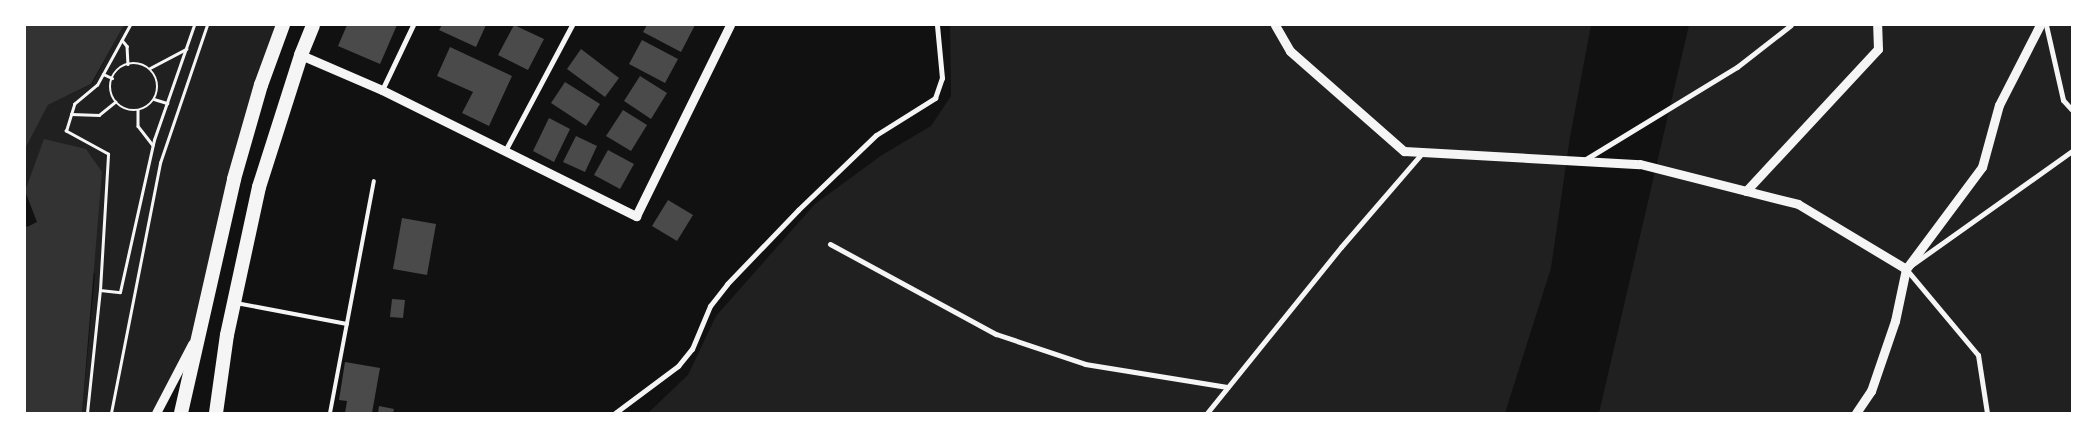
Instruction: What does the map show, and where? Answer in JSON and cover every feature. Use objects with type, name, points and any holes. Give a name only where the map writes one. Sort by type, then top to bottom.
[{"type":"highway","points":[[181,413],[234,179],[261,85],[283,25]]},
{"type":"highway","points":[[216,413],[234,303],[259,187],[300,55],[313,25]]},
{"type":"street","points":[[382,90],[413,25]]},
{"type":"street","points":[[505,151],[572,25]]},
{"type":"street","points":[[615,413],[678,366],[692,349],[710,306],[727,284],[798,210],[876,136],[935,98],[942,78],[937,25]]},
{"type":"street","points":[[1275,25],[1290,51],[1404,151],[1640,164],[1798,204],[1906,269],[1978,355],[1987,413]]},
{"type":"street","points":[[1583,161],[1738,67],[1791,25]]},
{"type":"street","points":[[1746,191],[1878,49],[1877,25]]},
{"type":"street","points":[[1856,413],[1871,392],[1895,321],[1906,269],[1982,167],[2000,105],[2040,25]]},
{"type":"street","points":[[2046,25],[2063,100],[2072,110]]},
{"type":"street","points":[[300,55],[382,90],[636,216],[727,26]]},
{"type":"street","points":[[1906,269],[2072,150]]},
{"type":"street","points":[[1207,413],[1423,152]]},
{"type":"street","points":[[830,244],[996,334],[1085,364],[1227,388]]},
{"type":"street","points":[[156,413],[202,323]]},
{"type":"lane","points":[[330,413],[374,181]]},
{"type":"lane","points":[[234,303],[347,324]]},
{"type":"path","points":[[87,413],[100,290],[108,154],[66,131],[74,104],[97,85],[130,25]]},
{"type":"path","points":[[100,290],[120,292],[153,145],[194,25]]},
{"type":"path","points":[[111,413],[160,163],[207,25]]},
{"type":"path","points":[[122,40],[127,46],[128,64]]},
{"type":"path","points":[[128,64],[150,68],[186,49]]},
{"type":"path","points":[[128,64],[112,78],[112,94],[122,107],[138,110],[154,99],[158,81],[150,68]]},
{"type":"path","points":[[103,74],[112,78]]},
{"type":"path","points":[[154,99],[167,103]]},
{"type":"path","points":[[71,114],[99,115],[116,101]]},
{"type":"path","points":[[138,110],[138,126],[153,145]]},
{"type":"shaded area","points":[[25,25],[124,25],[91,84],[48,105],[25,149]]},
{"type":"shaded area","points":[[124,25],[283,25],[261,85],[202,323],[156,413],[82,413],[95,274],[25,191],[25,149],[48,105],[92,84]]},
{"type":"shaded area","points":[[950,25],[1591,25],[1570,137],[1551,268],[1505,413],[648,413],[688,375],[716,316],[815,204],[882,155],[931,126],[951,96]]},
{"type":"shaded area","points":[[1689,25],[2072,25],[2072,413],[1599,413]]},
{"type":"shaded area","points":[[44,139],[86,149],[102,172],[82,413],[25,413],[25,224],[27,227],[37,222],[25,191]]},
{"type":"building","points":[[347,25],[397,25],[380,64],[338,46]]},
{"type":"building","points":[[442,25],[486,25],[476,47],[439,30]]},
{"type":"building","points":[[514,25],[544,39],[528,70],[498,55]]},
{"type":"building","points":[[647,25],[695,25],[681,52],[643,32]]},
{"type":"building","points":[[642,40],[678,59],[665,83],[629,64]]},
{"type":"building","points":[[450,47],[512,76],[489,126],[462,113],[473,92],[437,76]]},
{"type":"building","points":[[581,49],[619,78],[605,97],[567,69]]},
{"type":"building","points":[[640,76],[667,93],[651,119],[624,101]]},
{"type":"building","points":[[565,82],[600,104],[586,126],[551,103]]},
{"type":"building","points":[[623,110],[647,125],[631,151],[606,136]]},
{"type":"building","points":[[549,118],[570,129],[554,162],[533,151]]},
{"type":"building","points":[[576,136],[597,146],[585,172],[563,162]]},
{"type":"building","points":[[608,150],[634,164],[620,189],[594,175]]},
{"type":"building","points":[[668,200],[693,215],[677,241],[652,226]]},
{"type":"building","points":[[402,218],[436,224],[427,275],[393,269]]},
{"type":"building","points":[[392,299],[405,300],[403,318],[390,317]]},
{"type":"building","points":[[345,362],[380,368],[372,413],[345,413],[347,401],[339,400]]},
{"type":"building","points":[[379,406],[394,409],[393,413],[378,413]]}]
